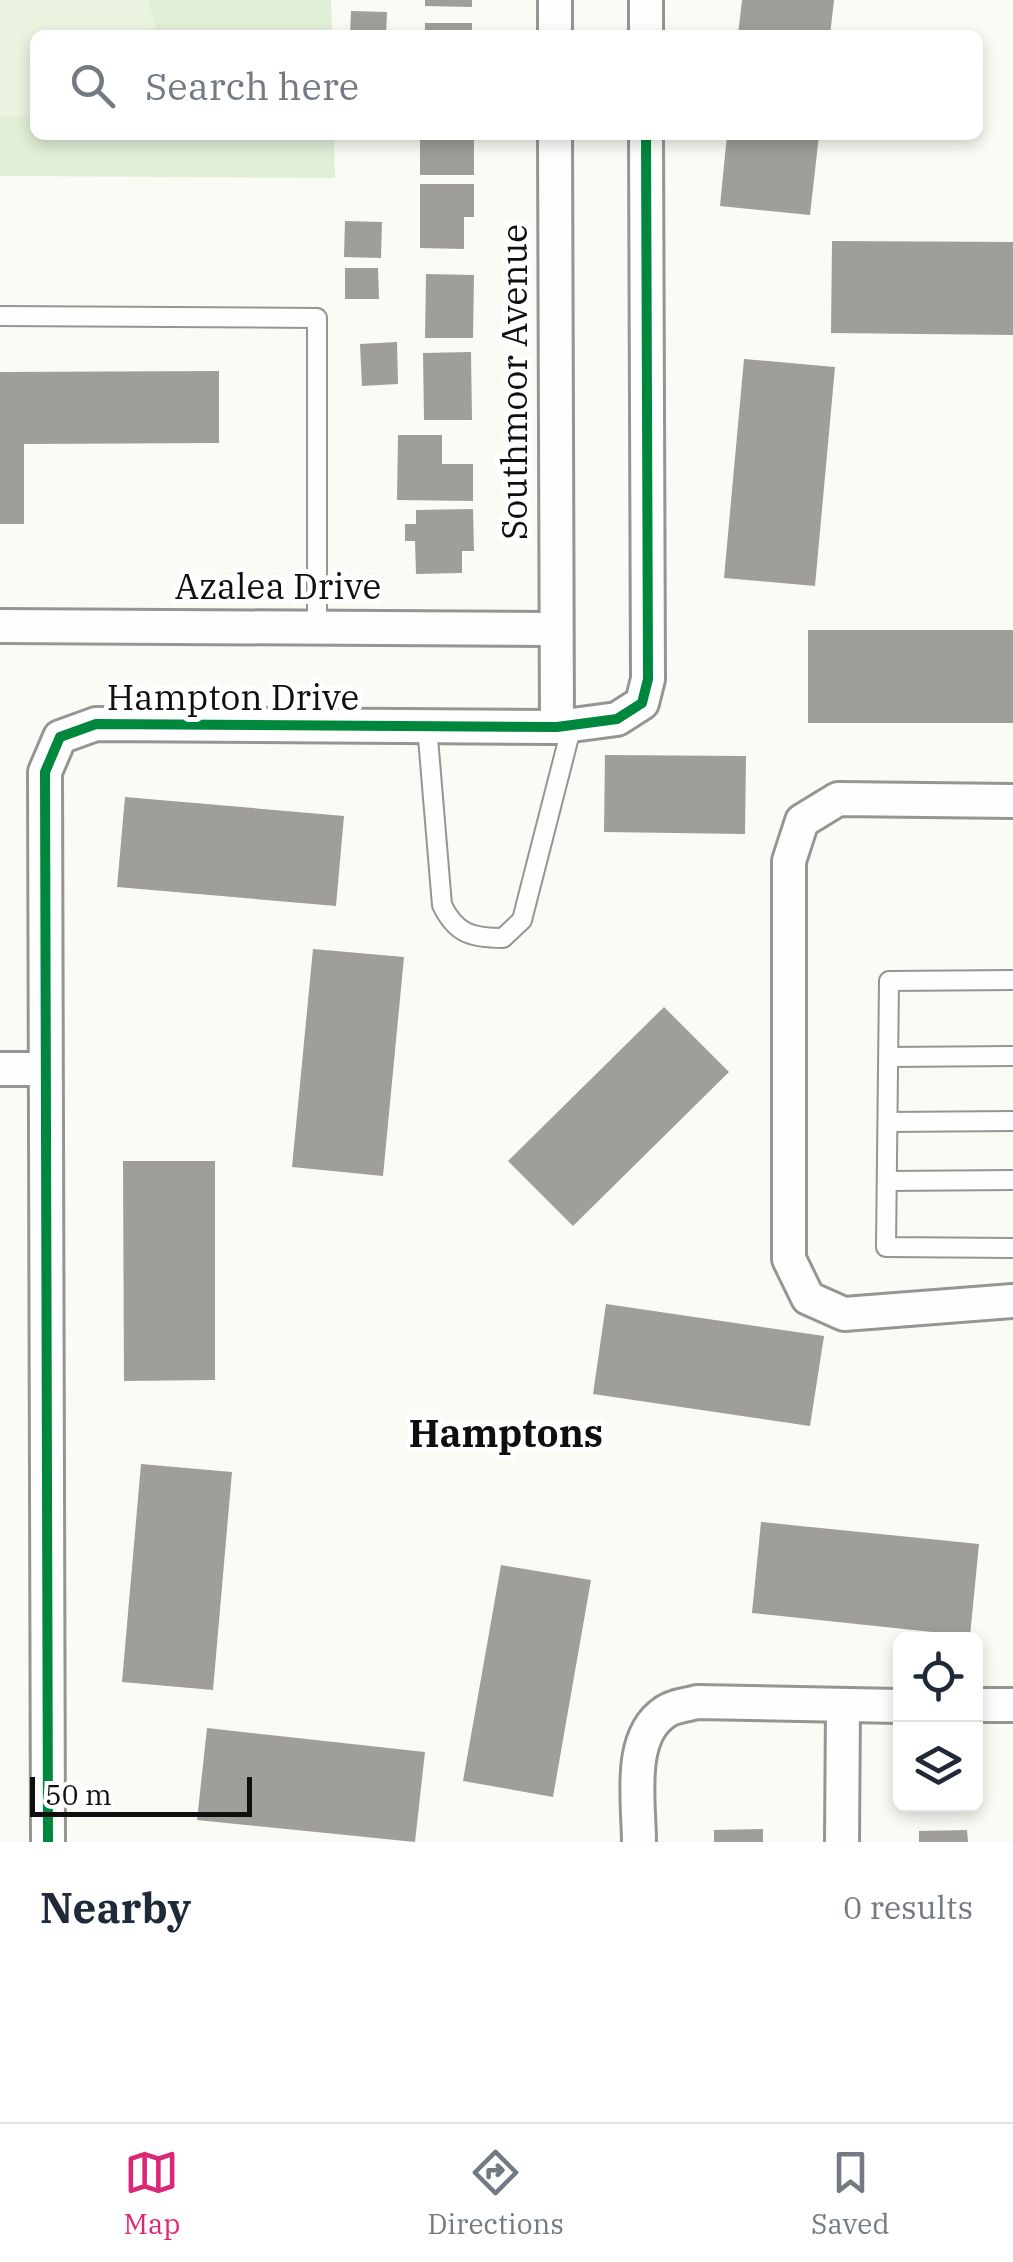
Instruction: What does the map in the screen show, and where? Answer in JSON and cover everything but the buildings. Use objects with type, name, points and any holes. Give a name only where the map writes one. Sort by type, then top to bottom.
[{"type":"street","points":[[554,0],[554,30]]},
{"type":"street","points":[[646,0],[646,30]]},
{"type":"street","name":"Southmoor Avenue","points":[[555,140],[555,629]]},
{"type":"street","name":"Hampton Drive","points":[[48,1842],[46,772],[60,738],[96,724],[565,726],[617,719],[642,703],[648,679],[646,140]]},
{"type":"street","name":"Azalea Drive","points":[[0,626],[555,629]]},
{"type":"street","points":[[555,629],[565,726]]},
{"type":"street","points":[[1013,801],[838,799],[802,821],[789,860],[789,1260],[808,1298],[844,1314],[1013,1302]]},
{"type":"street","points":[[0,1068],[44,1068]]},
{"type":"street","points":[[639,1842],[639,1764],[645,1734],[666,1711],[697,1702],[893,1706]]},
{"type":"street","points":[[842,1842],[843,1706]]},
{"type":"street","points":[[983,1706],[1013,1706]]},
{"type":"lane","points":[[0,316],[317,318],[317,627]]},
{"type":"lane","points":[[427,726],[442,905],[452,925],[473,938],[502,938],[522,920],[565,726]]},
{"type":"lane","points":[[1013,980],[890,981],[886,1247],[1013,1248]]},
{"type":"lane","points":[[889,1057],[1013,1056]]},
{"type":"lane","points":[[888,1122],[1013,1121]]},
{"type":"lane","points":[[887,1181],[1013,1180]]},
{"type":"green space","points":[[0,0],[331,0],[332,30],[30,30],[30,140],[334,140],[335,178],[0,176]]},
{"type":"green space","points":[[0,0],[148,0],[157,30],[30,30],[30,115],[0,116]]},
{"type":"cycle path","points":[[48,1842],[45,772],[60,737],[96,724],[557,727],[617,719],[642,703],[648,679],[646,140]]},
{"type":"district","name":"Hamptons","points":[[506,1434]]}]
